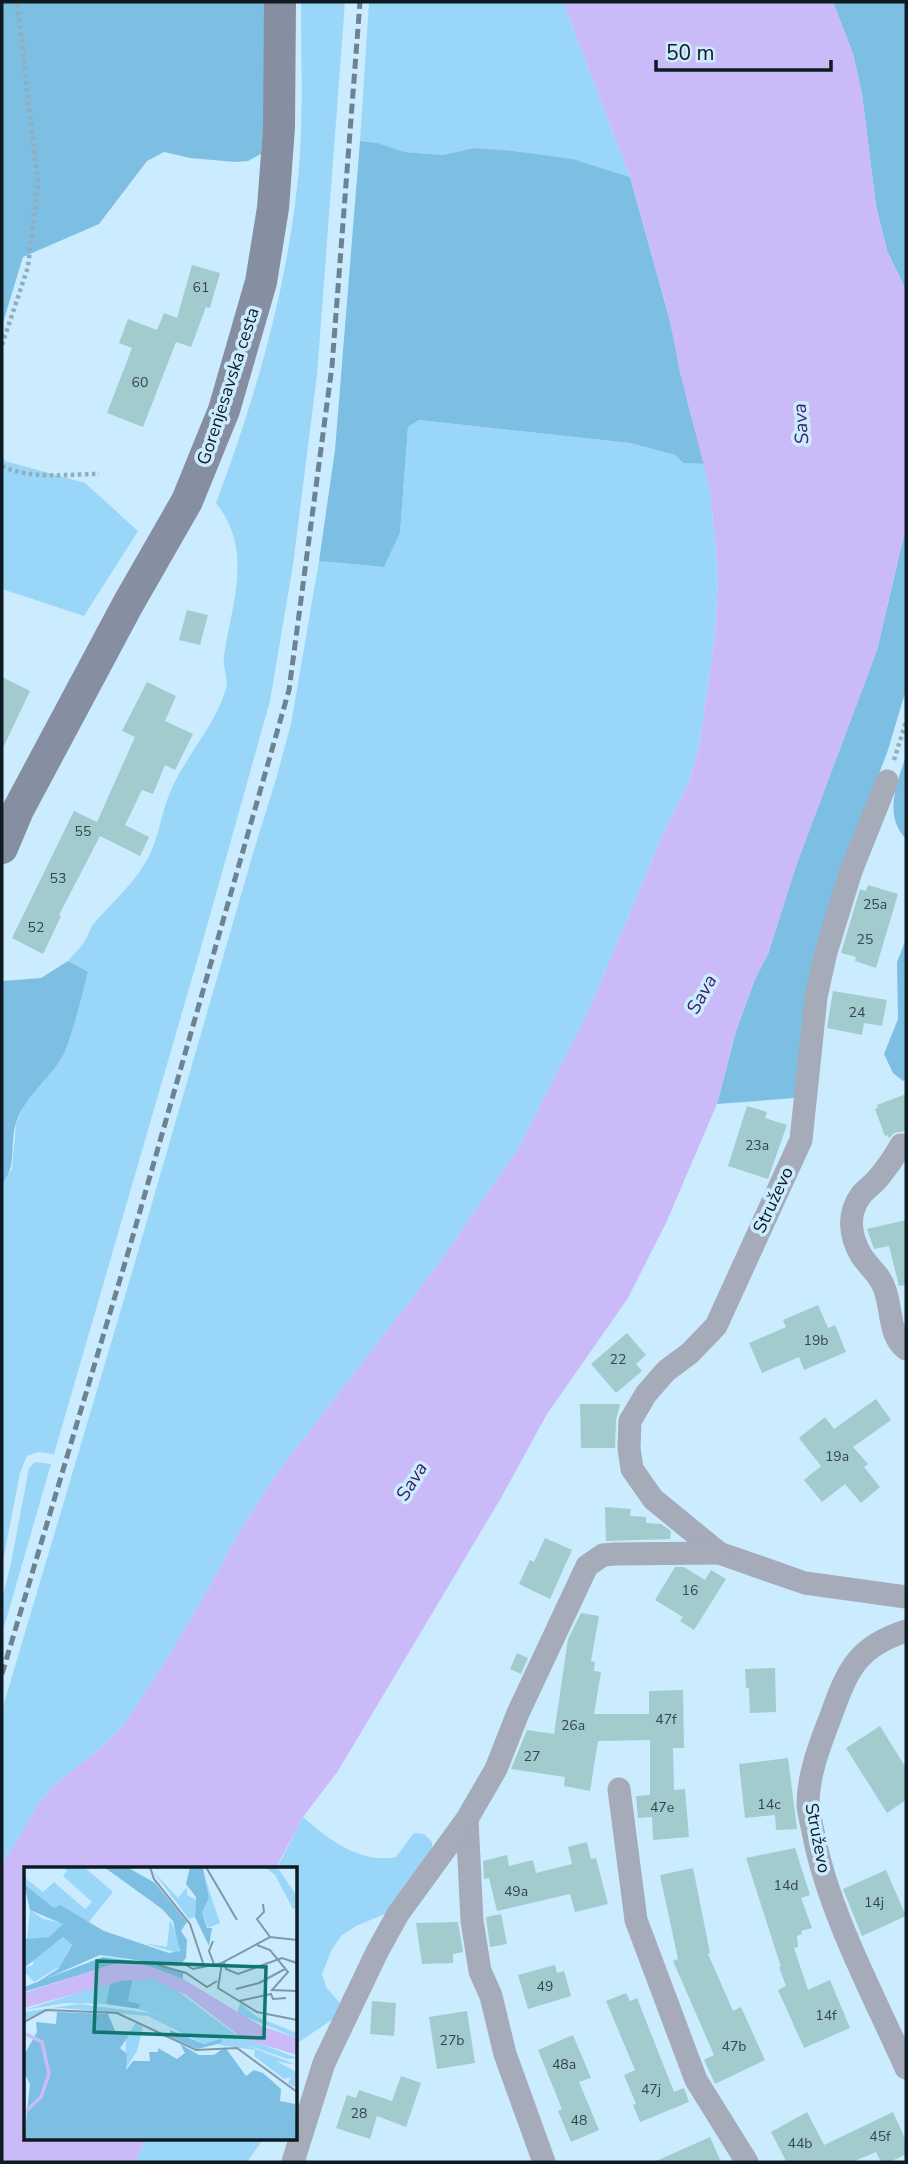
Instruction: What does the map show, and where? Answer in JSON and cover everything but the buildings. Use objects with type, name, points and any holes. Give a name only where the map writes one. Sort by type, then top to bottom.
[{"type":"street","name":"Gorenjesavska cesta","points":[[2,848],[18,810],[128,604],[187,501],[224,410],[261,282],[273,208],[279,127],[280,2]]},
{"type":"street","name":"Struževo","points":[[887,781],[851,871],[825,952],[816,997],[801,1140],[716,1326],[690,1353],[666,1371],[646,1394],[630,1421],[628,1448],[632,1469],[653,1499],[719,1553],[804,1583],[906,1597]]},
{"type":"street","points":[[901,1145],[879,1178],[861,1195],[853,1211],[851,1231],[862,1256],[881,1278],[893,1328],[902,1347],[906,1349]]},
{"type":"street","name":"Struževo","points":[[293,2162],[324,2063],[377,1952],[398,1914],[467,1819],[496,1769],[518,1713],[587,1566],[603,1555],[719,1553]]},
{"type":"street","name":"Struževo","points":[[906,1631],[890,1636],[865,1651],[844,1679],[815,1759],[808,1805],[818,1856],[837,1914],[906,2068]]},
{"type":"street","points":[[619,1789],[636,1920],[696,2080],[747,2162]]},
{"type":"street","points":[[467,1819],[472,1922],[480,1971],[491,1996],[505,2054],[544,2162]]},
{"type":"path","points":[[2,345],[28,267],[38,183],[17,2]]},
{"type":"path","points":[[2,466],[12,471],[50,475],[99,474]]},
{"type":"path","points":[[887,781],[906,722]]},
{"type":"shaded area","points":[[2,2],[266,2],[265,104],[261,154],[248,161],[235,162],[190,158],[164,152],[147,161],[99,224],[23,257],[2,326]]},
{"type":"shaded area","points":[[301,2],[345,2],[317,375],[293,565],[270,701],[54,1454],[38,1452],[27,1456],[20,1473],[2,1566],[2,1185],[12,1169],[16,1124],[25,1103],[62,1059],[88,973],[68,961],[83,944],[92,926],[144,865],[153,847],[171,790],[214,718],[226,687],[224,656],[235,596],[237,558],[228,521],[216,503],[266,348],[292,228],[301,142]]},
{"type":"shaded area","points":[[369,2],[563,2],[630,177],[573,159],[474,148],[443,155],[405,152],[378,143],[360,141]]},
{"type":"shaded area","points":[[833,2],[906,2],[906,290],[887,251],[876,206],[862,94],[853,54]]},
{"type":"shaded area","points":[[360,141],[378,143],[405,152],[443,155],[474,148],[573,159],[630,177],[670,321],[690,412],[705,464],[683,463],[675,455],[630,443],[419,420],[408,427],[400,533],[384,567],[319,561],[335,450]]},
{"type":"shaded area","points":[[419,420],[630,443],[675,455],[683,463],[705,464],[718,575],[715,636],[699,747],[689,782],[664,832],[589,1010],[517,1151],[437,1266],[277,1473],[240,1531],[167,1659],[123,1726],[41,1800],[2,1865],[2,1710],[276,779],[291,724],[319,561],[384,567],[400,533],[408,427]]},
{"type":"shaded area","points":[[2,457],[5,461],[85,483],[138,531],[84,616],[2,589]]},
{"type":"shaded area","points":[[906,526],[906,690],[887,753],[862,817],[795,1098],[717,1104],[736,1031],[755,979],[768,954],[797,863],[877,650]]},
{"type":"shaded area","points":[[906,756],[906,839],[895,820],[894,799]]},
{"type":"shaded area","points":[[906,939],[906,1079],[903,1081],[893,1073],[884,1054],[898,1019],[897,962]]},
{"type":"shaded area","points":[[68,961],[88,972],[76,1019],[64,1055],[30,1097],[20,1114],[14,1131],[10,1170],[2,1185],[2,981],[41,978]]},
{"type":"shaded area","points":[[35,1462],[51,1464],[2,1634],[2,1600],[29,1468]]},
{"type":"shaded area","points":[[303,1817],[345,1848],[370,1857],[396,1857],[414,1833],[424,1834],[432,1842],[432,1854],[392,1911],[356,1926],[342,1935],[332,1949],[322,1974],[326,1987],[340,2003],[333,2019],[298,2043],[298,1867],[278,1867]]},
{"type":"shaded area","points":[[145,2140],[263,2140],[247,2162],[135,2162]]},
{"type":"water","name":"Sava","points":[[563,2],[833,2],[853,54],[862,94],[876,206],[887,251],[906,290],[906,526],[877,650],[797,863],[768,954],[755,979],[736,1031],[717,1104],[666,1223],[628,1298],[547,1414],[501,1498],[338,1771],[303,1817],[277,1867],[24,1867],[24,2140],[145,2140],[135,2162],[2,2162],[2,1865],[41,1800],[123,1726],[167,1659],[240,1531],[277,1473],[437,1266],[517,1151],[589,1010],[664,832],[689,782],[699,747],[715,636],[718,575],[710,489],[680,373],[670,321],[630,177]]},
{"type":"railway","points":[[2,1674],[130,1246],[289,690],[332,366],[360,2]]}]
